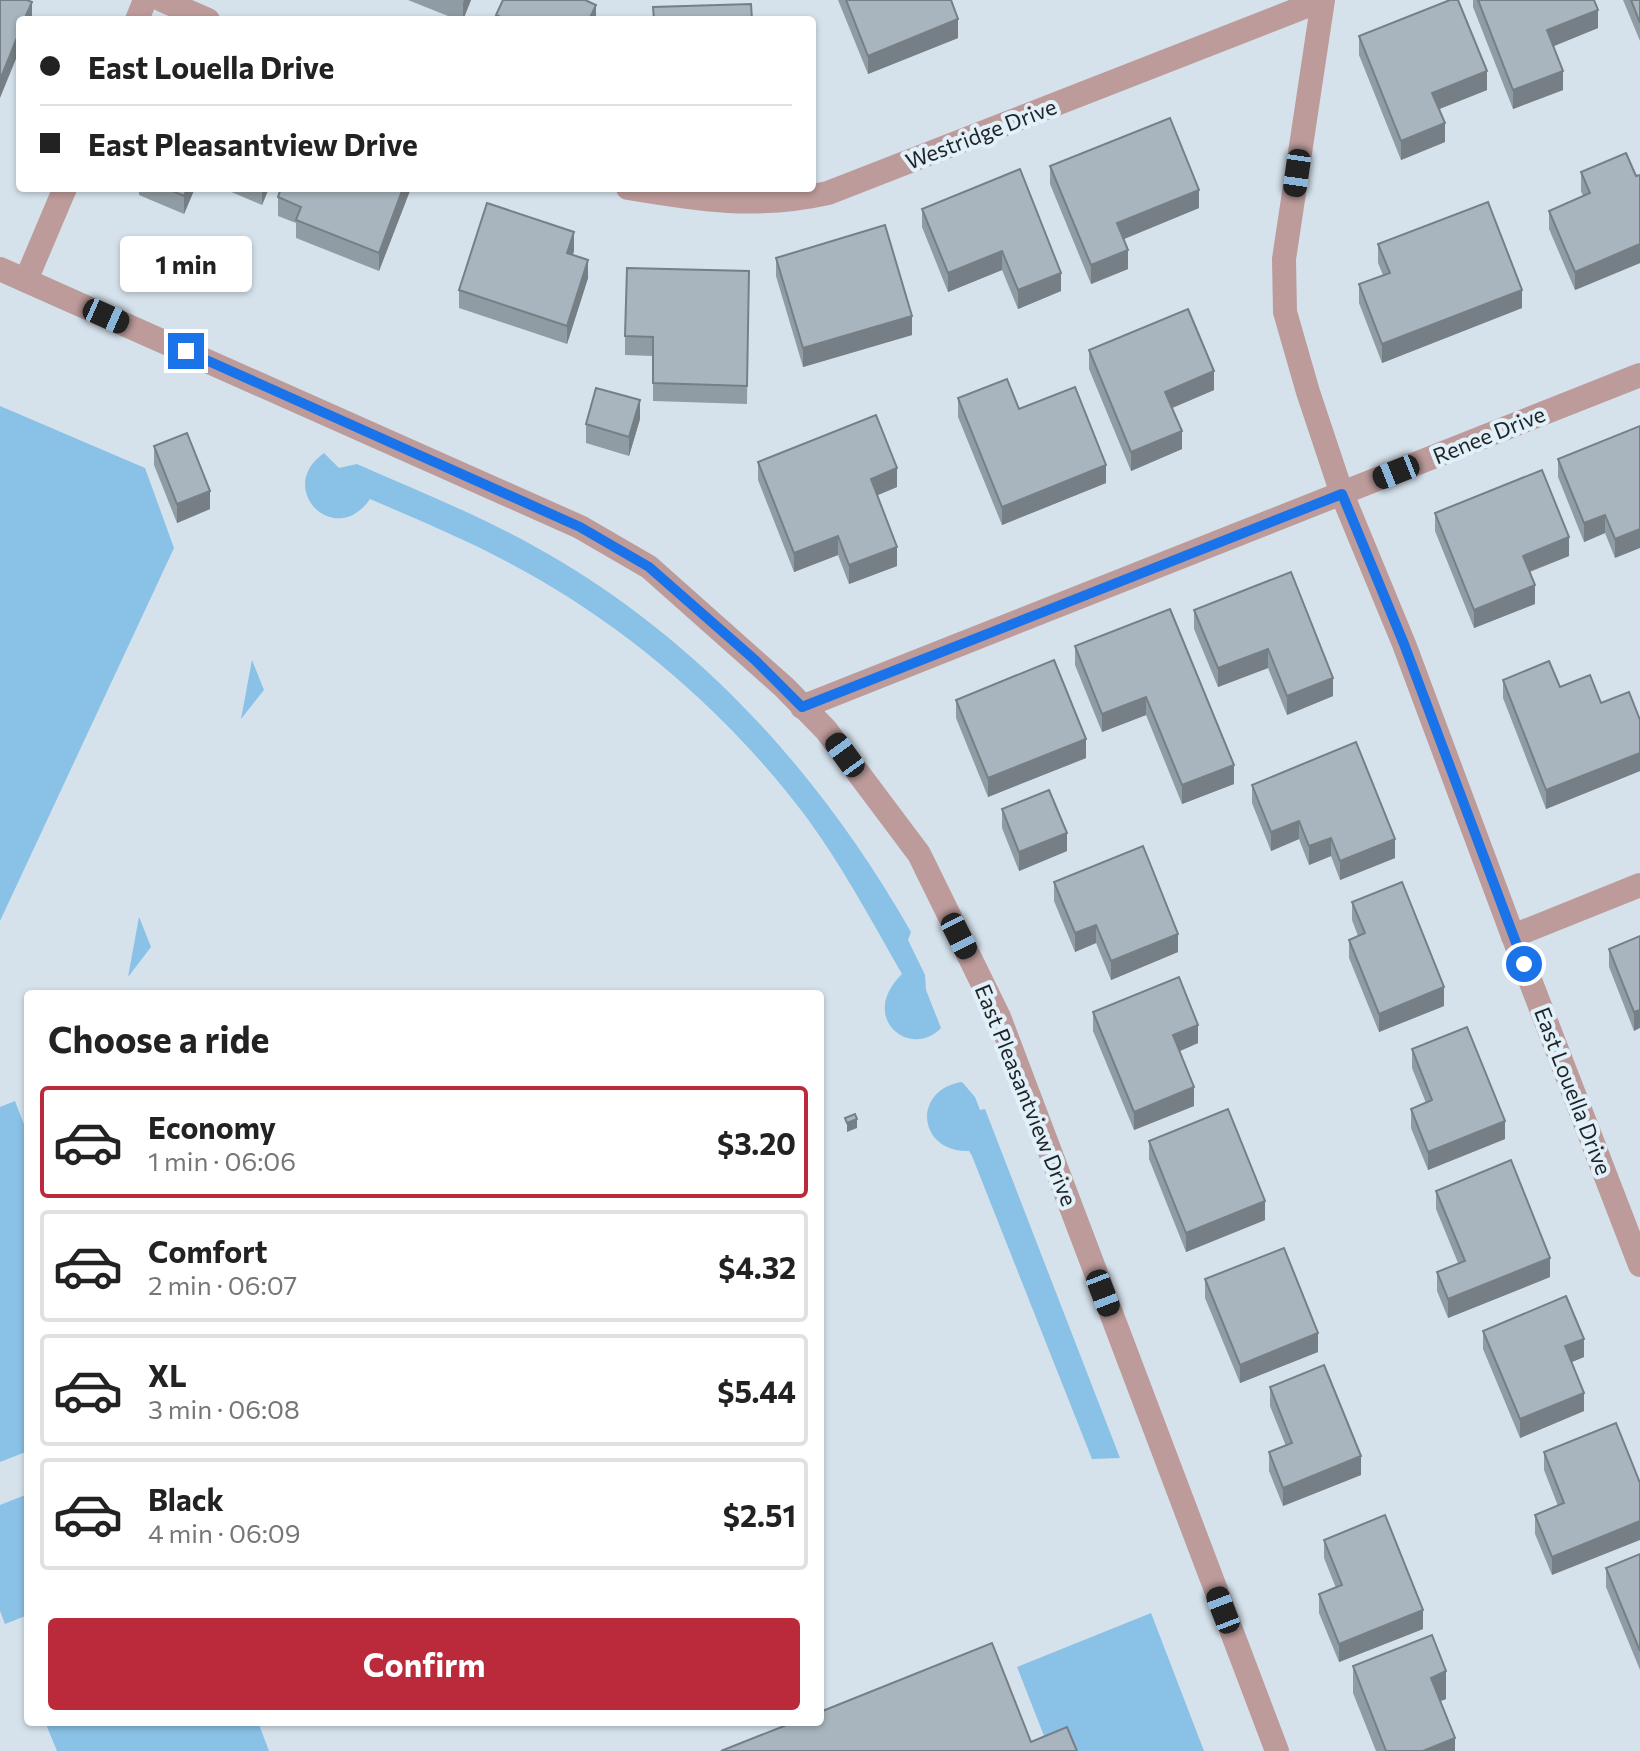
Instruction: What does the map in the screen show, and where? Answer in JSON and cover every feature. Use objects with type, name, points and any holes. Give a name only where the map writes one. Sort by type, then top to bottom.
[{"type":"street","points":[[162,0],[199,16]]},
{"type":"street","name":"Westridge Drive","points":[[653,192],[708,201],[788,202],[828,193],[1322,0]]},
{"type":"street","name":"East Louella Drive","points":[[1322,0],[1284,259],[1285,312],[1342,494],[1404,644],[1640,1265]]},
{"type":"street","points":[[26,280],[63,192]]},
{"type":"street","name":"East Pleasantview Drive","points":[[0,269],[580,527],[649,567],[755,660],[826,730],[919,854],[999,1017],[1277,1751]]},
{"type":"street","name":"Renee Drive","points":[[802,707],[1640,375]]},
{"type":"street","points":[[1513,936],[1640,885]]},
{"type":"shaded area","points":[[0,406],[145,468],[174,548],[0,921]]},
{"type":"shaded area","points":[[324,453],[339,468],[357,464],[460,509],[536,547],[615,597],[714,678],[802,772],[877,876],[911,932],[908,940],[925,975],[926,990],[941,1028],[929,1037],[916,1039],[904,1037],[893,1030],[885,1006],[890,990],[902,974],[845,875],[779,783],[750,749],[686,686],[615,629],[578,604],[520,568],[478,547],[370,499],[356,513],[341,518],[327,516],[315,508],[307,496],[305,482],[310,467]]},
{"type":"shaded area","points":[[252,660],[264,690],[241,719]]},
{"type":"shaded area","points":[[139,917],[151,947],[128,977]]},
{"type":"shaded area","points":[[962,1082],[975,1097],[980,1110],[985,1109],[1120,1458],[1092,1459],[972,1156],[969,1151],[952,1149],[939,1142],[931,1132],[927,1120],[928,1108],[934,1096],[946,1087]]},
{"type":"shaded area","points":[[15,1101],[24,1125],[24,1453],[0,1462],[0,1107]]},
{"type":"shaded area","points":[[24,1496],[24,1617],[5,1624],[0,1611],[0,1505]]},
{"type":"shaded area","points":[[1151,1613],[1204,1751],[1050,1751],[1017,1667]]},
{"type":"shaded area","points":[[47,1726],[260,1726],[269,1751],[57,1751]]},
{"type":"building","points":[[0,0],[27,0],[32,2],[26,16],[16,16],[16,40],[0,80]]},
{"type":"building","points":[[503,0],[585,0],[596,5],[591,16],[496,15]]},
{"type":"building","points":[[846,0],[951,0],[958,19],[868,56]]},
{"type":"building","points":[[1450,0],[1458,0],[1487,71],[1432,93],[1445,123],[1401,141],[1359,36]]},
{"type":"building","points":[[1478,0],[1594,0],[1598,10],[1547,30],[1563,71],[1513,90]]},
{"type":"building","points":[[1631,0],[1640,0],[1640,23]]},
{"type":"building","points":[[751,4],[752,16],[654,16],[653,7]]},
{"type":"building","points":[[1170,118],[1199,190],[1117,223],[1128,250],[1091,265],[1050,166]]},
{"type":"building","points":[[1626,153],[1636,176],[1640,175],[1640,244],[1575,272],[1549,211],[1590,193],[1581,172]]},
{"type":"building","points":[[1020,169],[1061,273],[1018,290],[1002,251],[948,273],[922,209]]},
{"type":"building","points":[[280,192],[402,192],[379,253],[296,220],[301,207],[278,197]]},
{"type":"building","points":[[1488,202],[1522,290],[1382,344],[1359,284],[1390,273],[1378,244]]},
{"type":"building","points":[[487,203],[574,232],[567,253],[588,260],[567,326],[459,290]]},
{"type":"building","points":[[885,225],[912,316],[803,348],[776,258]]},
{"type":"building","points":[[627,268],[749,271],[747,386],[653,383],[653,337],[625,336]]},
{"type":"building","points":[[1188,309],[1214,371],[1165,392],[1182,431],[1131,452],[1089,350]]},
{"type":"building","points":[[1007,379],[1019,409],[1075,387],[1106,465],[1002,507],[958,398]]},
{"type":"building","points":[[596,388],[640,400],[629,437],[586,424]]},
{"type":"building","points":[[876,415],[897,468],[871,479],[897,547],[849,565],[838,536],[794,553],[758,462]]},
{"type":"building","points":[[1640,426],[1640,529],[1615,539],[1605,515],[1584,523],[1558,459]]},
{"type":"building","points":[[187,433],[210,491],[177,504],[154,446]]},
{"type":"building","points":[[1542,470],[1569,537],[1523,556],[1535,585],[1474,610],[1435,513]]},
{"type":"building","points":[[1291,572],[1333,678],[1287,696],[1268,649],[1218,668],[1194,610]]},
{"type":"building","points":[[1170,609],[1234,765],[1182,785],[1146,697],[1102,714],[1075,646]]},
{"type":"building","points":[[1054,660],[1086,739],[988,778],[956,700]]},
{"type":"building","points":[[1549,661],[1560,687],[1590,675],[1601,703],[1629,692],[1640,720],[1640,753],[1546,790],[1503,680]]},
{"type":"building","points":[[1356,742],[1395,839],[1340,861],[1331,838],[1309,846],[1299,821],[1271,832],[1252,785]]},
{"type":"building","points":[[1049,790],[1067,833],[1019,852],[1002,809]]},
{"type":"building","points":[[1143,846],[1178,934],[1111,961],[1096,925],[1075,933],[1054,882]]},
{"type":"building","points":[[1402,882],[1444,987],[1379,1014],[1349,940],[1365,933],[1352,902]]},
{"type":"building","points":[[1640,936],[1640,1010],[1634,1012],[1609,949]]},
{"type":"building","points":[[1179,977],[1198,1025],[1173,1035],[1194,1087],[1134,1112],[1093,1012]]},
{"type":"building","points":[[1467,1027],[1505,1121],[1428,1152],[1411,1109],[1432,1100],[1412,1049]]},
{"type":"building","points":[[1228,1109],[1265,1201],[1186,1233],[1149,1141]]},
{"type":"building","points":[[855,1114],[857,1119],[847,1123],[845,1118]]},
{"type":"building","points":[[1511,1160],[1550,1258],[1448,1299],[1437,1272],[1465,1261],[1436,1191]]},
{"type":"building","points":[[1284,1248],[1318,1333],[1240,1365],[1205,1279]]},
{"type":"building","points":[[1566,1296],[1584,1339],[1565,1346],[1584,1393],[1520,1419],[1483,1331]]},
{"type":"building","points":[[1324,1365],[1361,1456],[1283,1488],[1269,1452],[1292,1443],[1270,1387]]},
{"type":"building","points":[[1616,1423],[1640,1483],[1640,1521],[1552,1557],[1535,1515],[1564,1503],[1544,1452]]},
{"type":"building","points":[[1385,1515],[1423,1610],[1339,1644],[1319,1594],[1342,1585],[1324,1540]]},
{"type":"building","points":[[1640,1554],[1640,1651],[1606,1568]]},
{"type":"building","points":[[1432,1635],[1446,1671],[1431,1678],[1455,1738],[1423,1751],[1386,1751],[1353,1666]]},
{"type":"building","points":[[992,1643],[1031,1742],[1067,1727],[1077,1751],[721,1751],[784,1726],[824,1726],[824,1710]]},
{"type":"route","points":[[186,351],[580,527],[649,567],[755,660],[802,707],[1342,494],[1404,644],[1524,964]]}]
